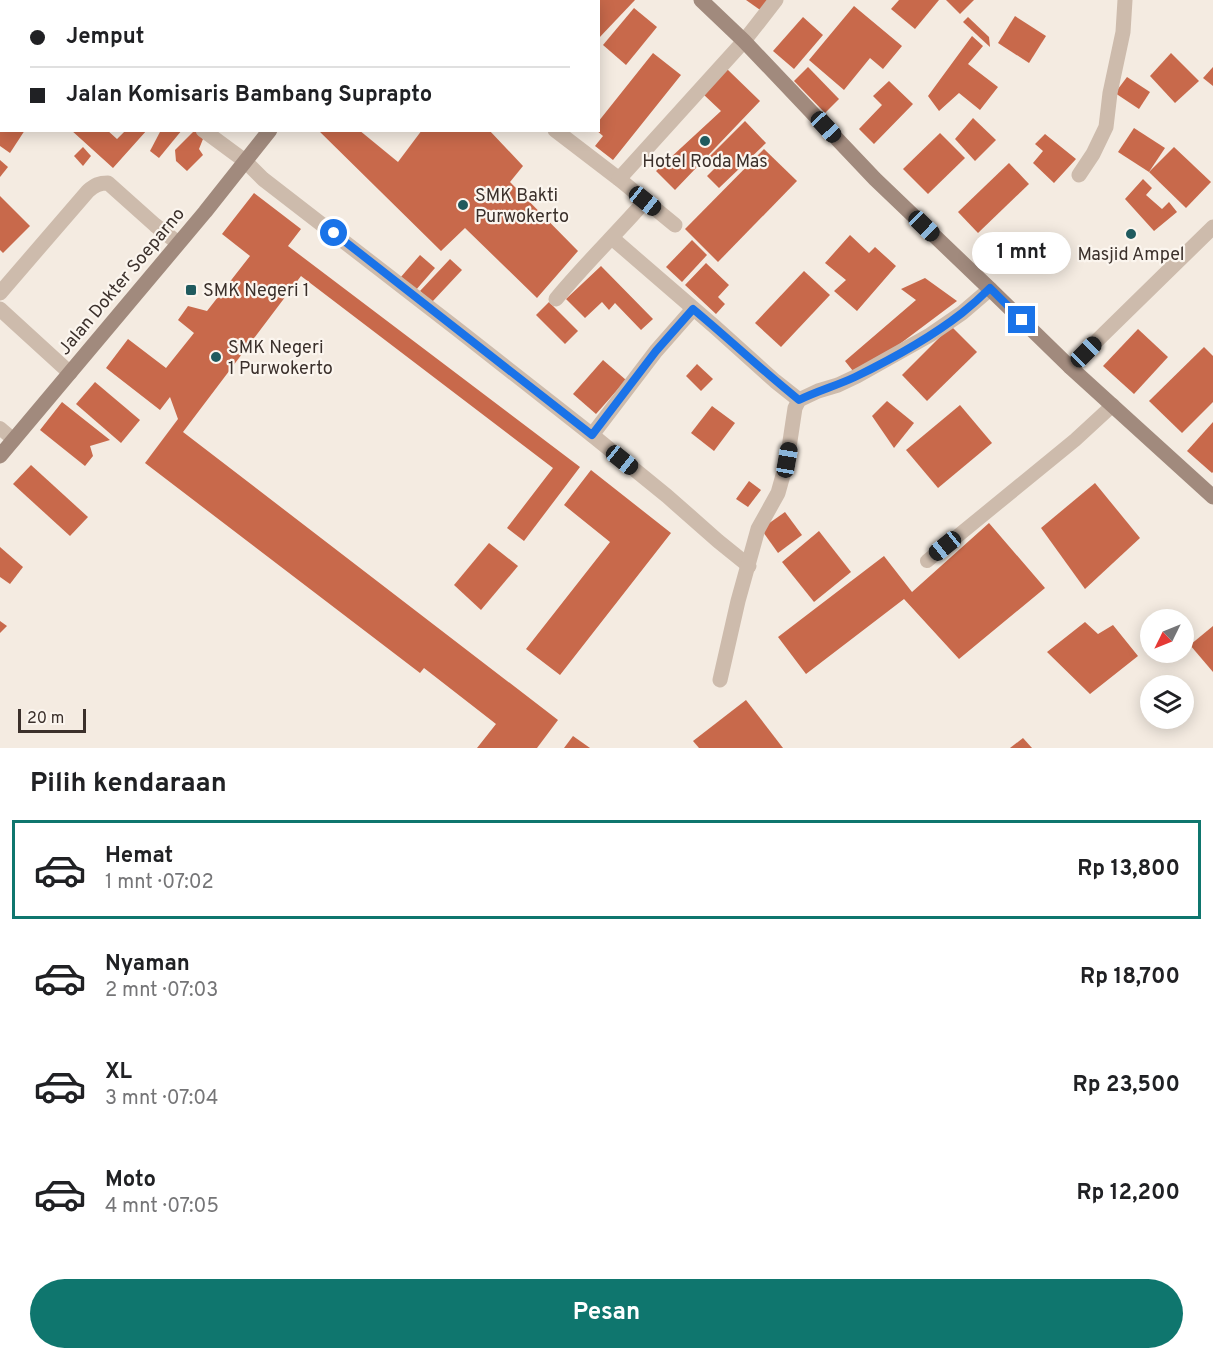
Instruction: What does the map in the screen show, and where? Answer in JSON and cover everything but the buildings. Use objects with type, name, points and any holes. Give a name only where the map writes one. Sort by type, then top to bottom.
[{"type":"main road","points":[[701,0],[744,41],[875,179],[1070,367],[1213,497]]},
{"type":"main road","name":"Jalan Dokter Soeparno","points":[[0,456],[205,212],[268,132]]},
{"type":"street","points":[[619,179],[744,41],[776,0]]},
{"type":"street","points":[[1078,175],[1093,154],[1106,127],[1110,93],[1124,32],[1125,0]]},
{"type":"street","points":[[206,132],[592,435],[749,566]]},
{"type":"street","points":[[558,132],[675,225]]},
{"type":"street","points":[[0,293],[88,191],[94,185],[101,183],[108,183],[178,243]]},
{"type":"street","points":[[556,299],[645,201]]},
{"type":"street","points":[[1070,367],[1213,227]]},
{"type":"street","points":[[612,238],[799,400]]},
{"type":"street","points":[[720,680],[738,601],[759,529],[778,493],[787,460],[795,408],[799,400],[857,376],[930,335],[962,313],[990,288]]},
{"type":"street","points":[[0,309],[69,373]]},
{"type":"street","points":[[592,435],[656,351],[693,309]]},
{"type":"lane","points":[[927,561],[1075,440],[1113,405]]},
{"type":"lane","points":[[0,428],[14,440]]},
{"type":"place","name":"Hotel Roda Mas","points":[[705,141]]},
{"type":"place","name":"SMK Bakti Purwokerto","points":[[463,205]]},
{"type":"place","name":"Masjid Ampel","points":[[1131,234]]},
{"type":"place","name":"SMK Negeri 1","points":[[191,290]]},
{"type":"place","name":"SMK Negeri 1 Purwokerto","points":[[216,357]]},
{"type":"route","points":[[334,233],[592,435],[656,351],[693,309],[799,400],[857,376],[930,335],[962,313],[990,288],[1022,320]]}]
